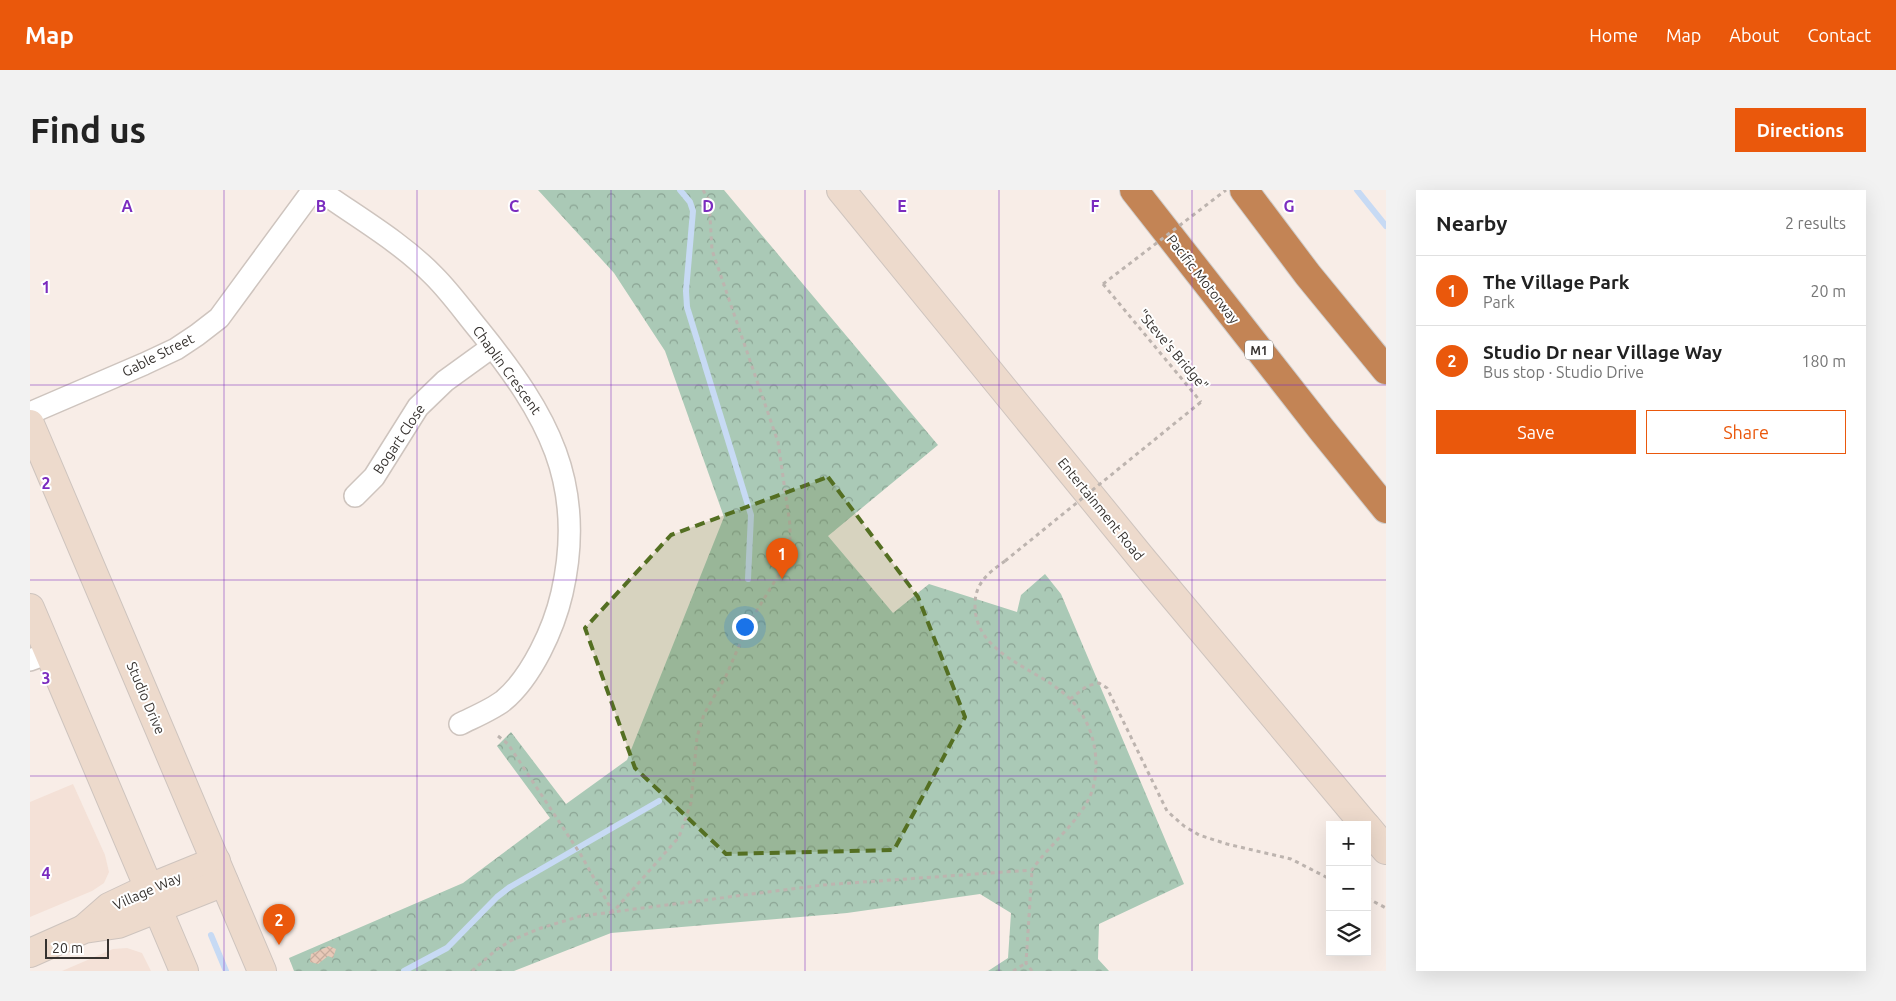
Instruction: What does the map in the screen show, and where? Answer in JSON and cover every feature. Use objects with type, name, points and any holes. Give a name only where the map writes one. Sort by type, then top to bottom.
[{"type":"highway","name":"Pacific Motorway","points":[[1134,190],[1386,509]]},
{"type":"highway","points":[[1244,190],[1308,275],[1386,370]]},
{"type":"street","name":"Gable Street","points":[[30,414],[176,349],[219,318],[313,190]]},
{"type":"street","name":"Chaplin Crescent","points":[[319,190],[403,250],[434,276],[492,347],[544,421],[557,453],[566,484],[570,541],[566,574],[549,634],[522,680],[503,701],[460,724]]},
{"type":"street","name":"Entertainment Road","points":[[841,190],[1143,560],[1362,821]]},
{"type":"street","name":"Bogart Close","points":[[355,496],[374,477],[418,407],[445,381],[492,347]]},
{"type":"street","name":"Studio Drive","points":[[30,424],[262,971]]},
{"type":"street","points":[[30,608],[40,656],[184,971]]},
{"type":"street","name":"Entertainment Road","points":[[1371,832],[1386,850]]},
{"type":"street","name":"Village Way","points":[[30,953],[84,929],[118,924],[152,899],[220,871]]},
{"type":"path","points":[[613,912],[679,837],[691,803],[697,737],[704,714],[726,676],[748,625],[782,570],[790,543],[790,525],[778,442],[712,250],[708,200],[703,190]]},
{"type":"path","name":"\"Steve's Bridge\"","points":[[1070,699],[996,648],[982,633],[975,618],[975,597],[979,585],[987,573],[1005,561],[1201,402],[1103,284],[1226,190]]},
{"type":"path","points":[[1032,971],[1026,963],[1032,870],[1084,807],[1094,785],[1094,740],[1086,720],[1070,699],[1087,686],[1099,683],[1107,688],[1167,810],[1184,826],[1199,835],[1227,844],[1291,859],[1326,877]]},
{"type":"path","points":[[498,736],[508,744],[581,856],[613,912]]},
{"type":"path","points":[[472,971],[496,950],[512,940],[581,916],[822,885],[1032,870]]},
{"type":"path","points":[[1371,900],[1386,908]]},
{"type":"path","points":[[1013,971],[1026,963]]},
{"type":"highlighted area","points":[[828,477],[918,597],[965,717],[894,850],[726,854],[635,768],[585,628],[671,535]]},
{"type":"shaded area","points":[[73,784],[105,855],[109,872],[104,883],[92,891],[30,917],[30,802]]},
{"type":"shaded area","points":[[127,948],[142,953],[151,971],[62,971],[113,949]]},
{"type":"green space","points":[[538,190],[724,190],[938,445],[828,536],[893,613],[929,584],[1017,612],[1021,595],[1045,574],[1061,594],[1184,884],[1099,924],[1098,959],[1109,971],[988,971],[1008,958],[1011,913],[980,894],[847,913],[611,933],[514,971],[294,971],[289,958],[463,883],[550,818],[497,746],[511,732],[566,804],[627,760],[724,517],[665,351],[614,273]]},
{"type":"building","points":[[329,946],[336,949],[333,958],[328,956],[318,964],[310,962],[311,954]]},
{"type":"waterway","points":[[680,190],[690,202],[693,211],[686,291],[687,307],[751,515],[748,579]]},
{"type":"waterway","points":[[1357,190],[1386,226]]},
{"type":"waterway","points":[[404,971],[447,948],[497,897],[510,887],[659,801]]},
{"type":"waterway","points":[[211,935],[226,971]]},
{"type":"place","name":"The Village Park","points":[[782,579]]},
{"type":"place","name":"Studio Dr near Village Way","points":[[279,945]]}]
